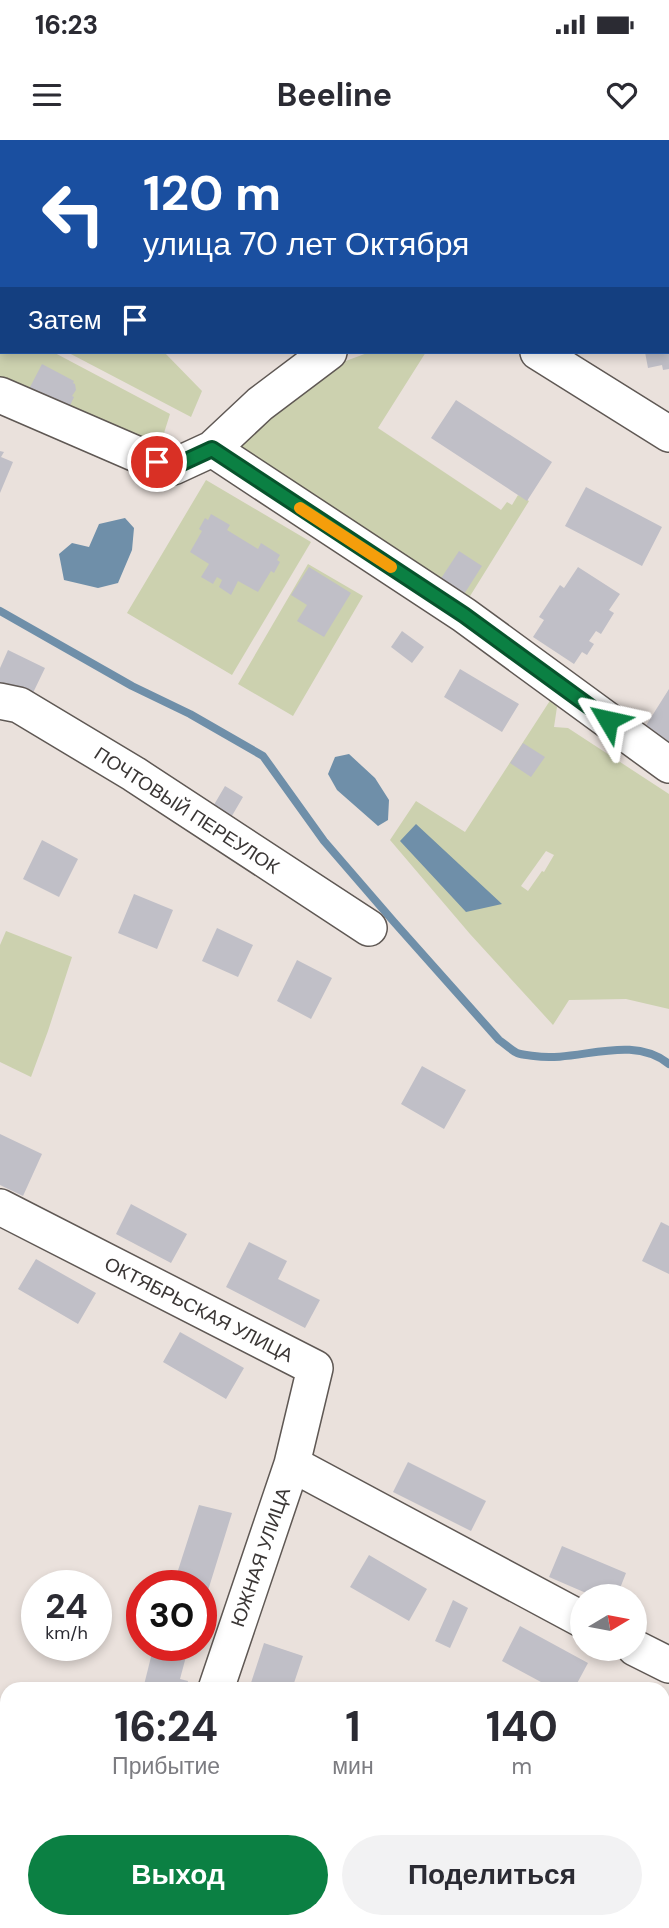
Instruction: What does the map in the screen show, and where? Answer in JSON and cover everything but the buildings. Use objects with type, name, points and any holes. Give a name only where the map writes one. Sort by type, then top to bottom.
[{"type":"street","points":[[0,395],[141,456],[173,467],[212,449],[260,404],[326,354]]},
{"type":"street","points":[[541,354],[669,433]]},
{"type":"street","points":[[212,449],[464,615],[669,765]]},
{"type":"street","name":"ПОЧТОВЫЙ ПЕРЕУЛОК","points":[[0,701],[19,705],[134,775],[369,928]]},
{"type":"street","name":"ОКТЯБРЬСКАЯ УЛИЦА","points":[[0,1208],[315,1368],[292,1464]]},
{"type":"street","points":[[292,1464],[570,1613]]},
{"type":"street","name":"ЮЖНАЯ УЛИЦА","points":[[218,1682],[292,1464]]},
{"type":"street","points":[[648,1654],[669,1665]]},
{"type":"green space","points":[[0,354],[57,354],[170,414],[164,433],[153,448],[0,397]]},
{"type":"green space","points":[[71,354],[166,354],[202,391],[191,417]]},
{"type":"green space","points":[[365,354],[425,354],[378,428],[501,510],[507,502],[512,505],[518,495],[529,501],[462,609],[225,452],[332,366]]},
{"type":"green space","points":[[206,480],[311,542],[232,675],[127,613]]},
{"type":"green space","points":[[308,564],[363,596],[293,716],[238,684]]},
{"type":"green space","points":[[551,699],[557,707],[554,727],[568,728],[669,794],[669,1009],[626,999],[569,1000],[553,1025],[470,934],[390,840],[416,801],[465,832]],"holes":[[[546,851],[554,855],[528,891],[521,886]]]},
{"type":"green space","points":[[6,931],[72,957],[31,1077],[0,1062],[0,945]]},
{"type":"water","points":[[125,518],[134,528],[132,550],[118,583],[98,588],[64,580],[59,554],[72,543],[89,547],[99,524]]},
{"type":"water","points":[[349,754],[375,778],[389,800],[388,820],[378,826],[337,790],[328,774],[335,757]]},
{"type":"water","points":[[416,824],[502,904],[466,912],[400,841]]},
{"type":"waterway","points":[[0,611],[263,756],[324,841],[499,1040],[512,1050],[523,1055],[551,1057],[603,1051],[638,1051],[654,1055],[669,1064]]},
{"type":"slow traffic","points":[[300,508],[391,567]]},
{"type":"route","points":[[157,462],[173,467],[212,449],[464,615],[608,720]]}]
